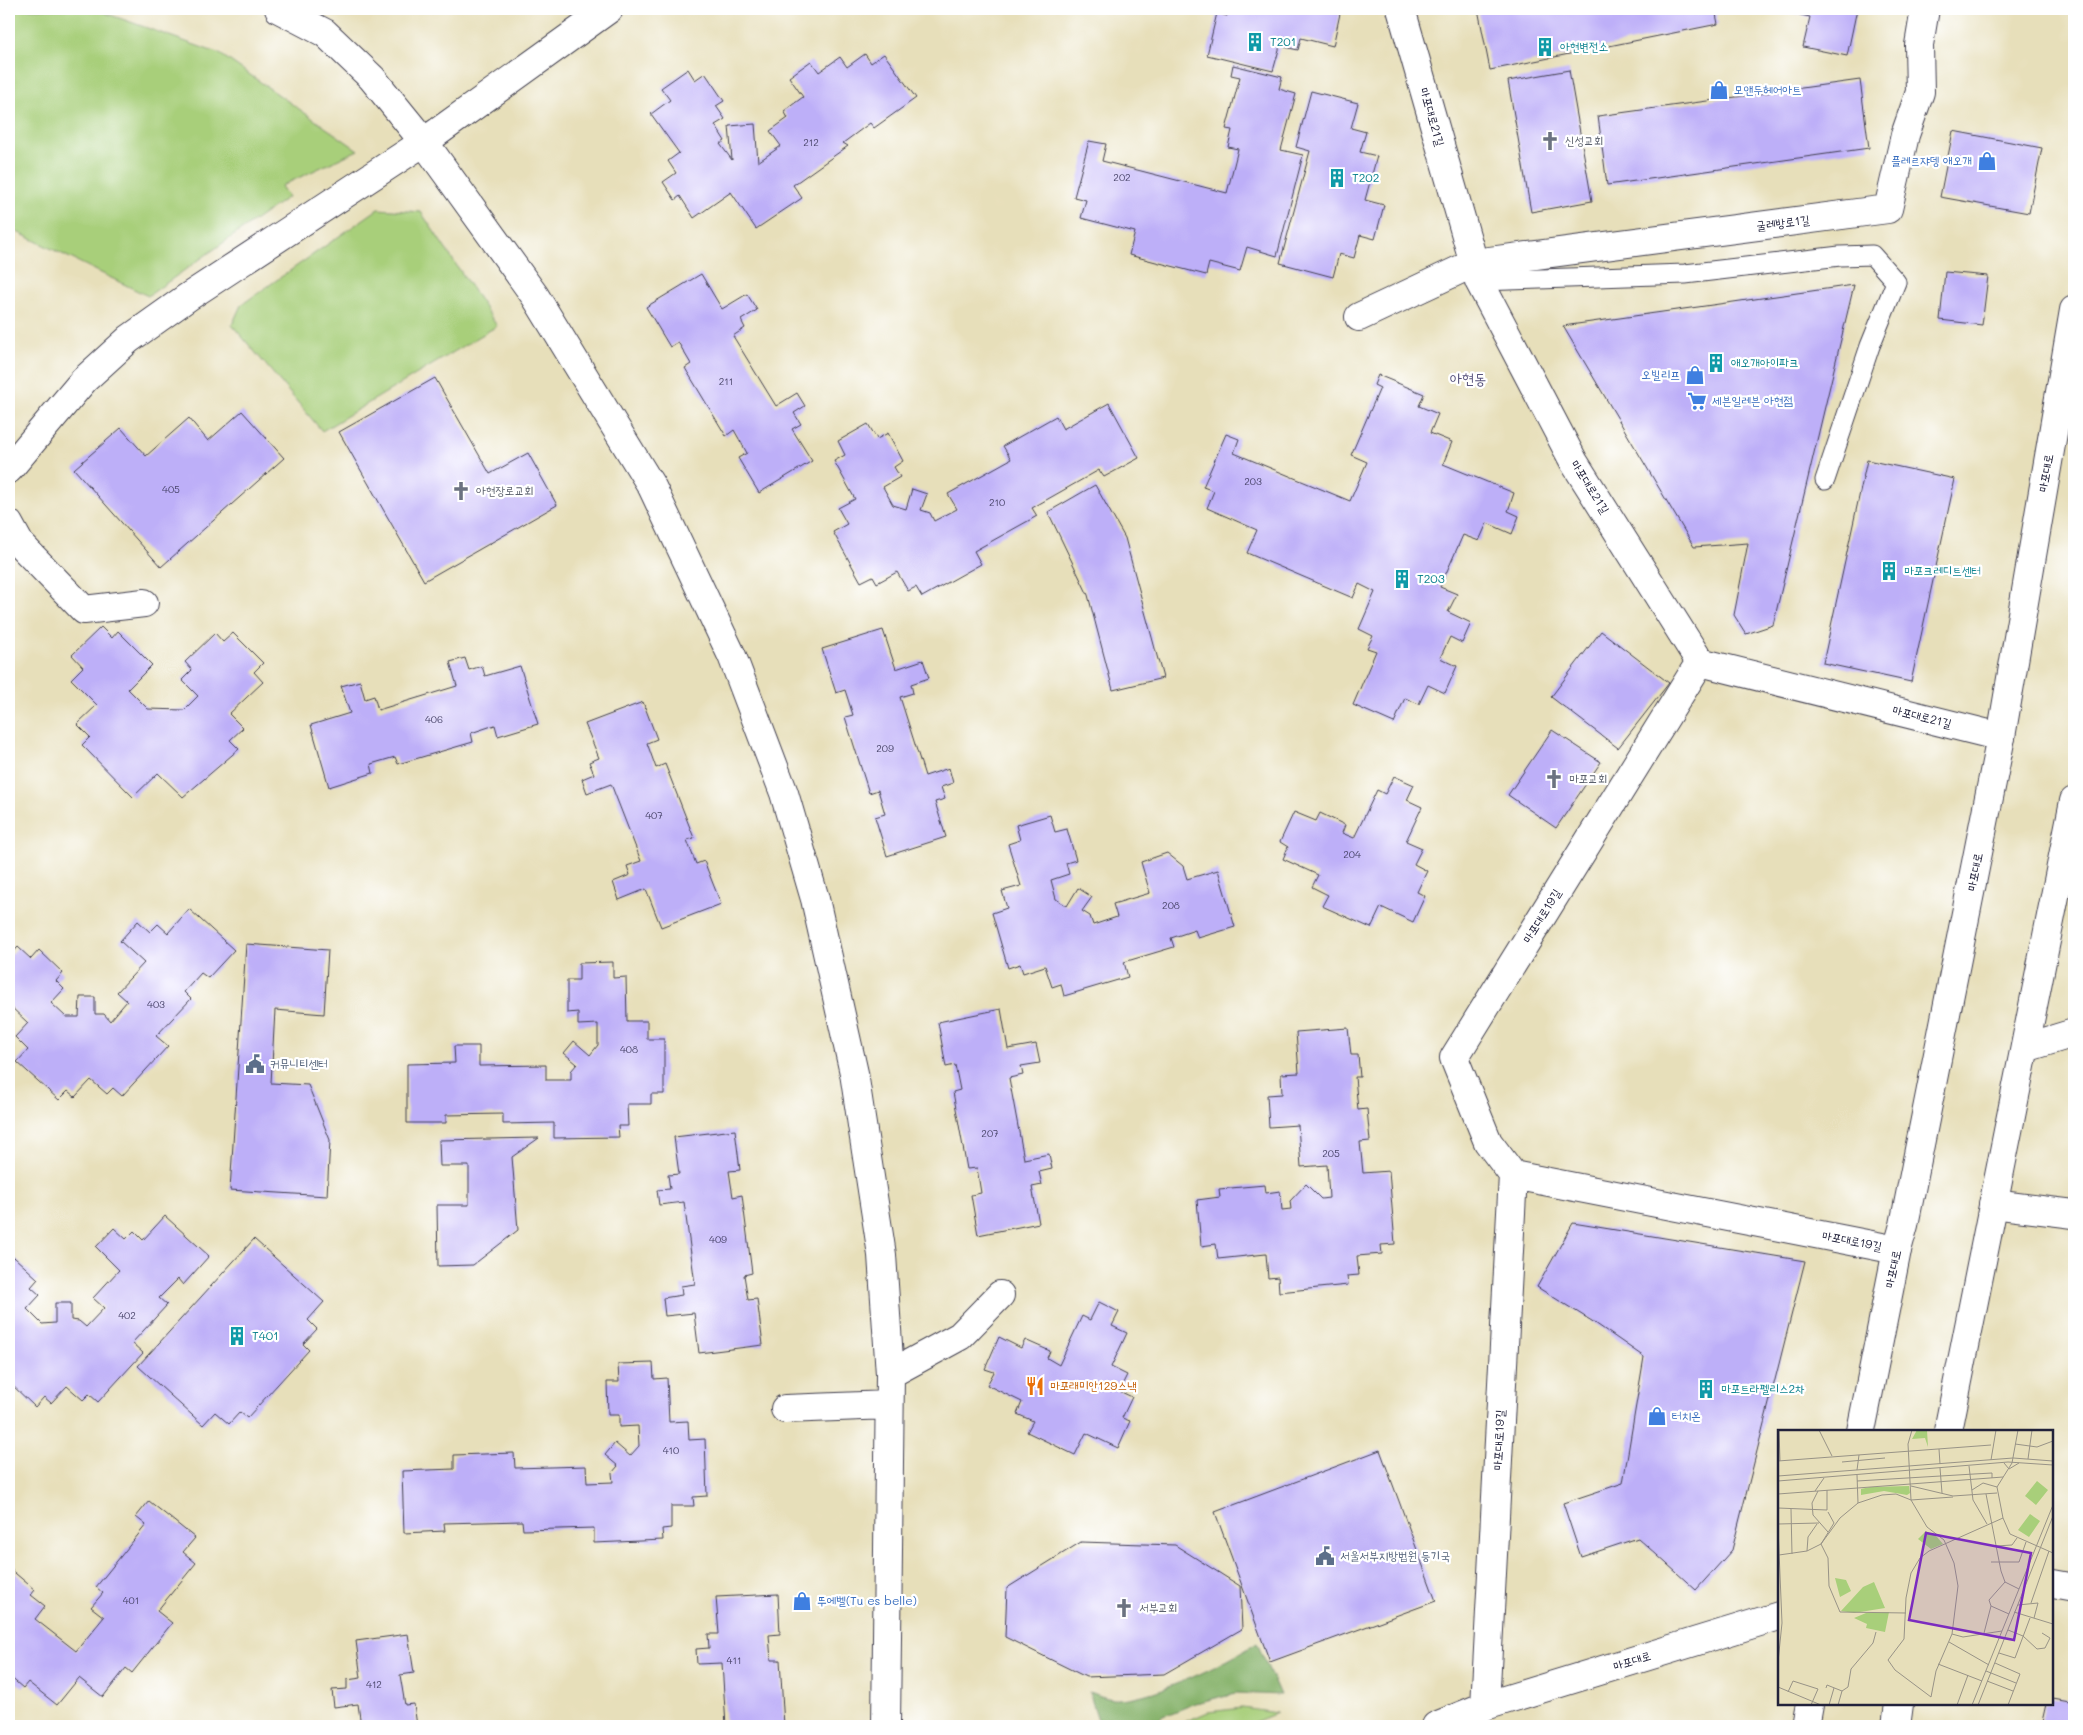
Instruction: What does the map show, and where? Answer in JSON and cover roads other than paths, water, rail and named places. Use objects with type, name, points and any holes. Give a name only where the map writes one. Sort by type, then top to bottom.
[{"type":"street","points":[[279,9],[324,33],[372,78],[424,142],[535,296],[652,486],[732,656],[784,793],[815,899],[854,1073],[882,1255],[890,1374],[886,1726]]},
{"type":"street","points":[[9,469],[84,380],[130,338],[175,306],[424,142],[609,9]]},
{"type":"street","name":"마포대로21길","points":[[1401,9],[1476,272],[1574,462],[1700,662],[2001,737]]},
{"type":"street","name":"굴레방로1길","points":[[1476,272],[1888,209],[1905,135],[1920,92],[1919,45],[1926,9]]},
{"type":"street","points":[[1359,317],[1476,272]]},
{"type":"street","name":"마포대로","points":[[1860,1430],[1897,1250],[1906,1216],[2001,737],[2074,310]]},
{"type":"street","points":[[9,524],[20,544],[84,610],[144,603]]},
{"type":"street","name":"마포대로19길","points":[[1485,1706],[1513,1175],[1488,1142],[1454,1058],[1700,662]]},
{"type":"street","points":[[1948,1430],[2074,801]]},
{"type":"street","points":[[2025,1048],[2074,1033]]},
{"type":"street","name":"마포대로19길","points":[[1513,1175],[1897,1250]]},
{"type":"street","points":[[1993,1204],[2074,1214]]},
{"type":"street","points":[[890,1374],[960,1336],[1000,1295]]},
{"type":"street","points":[[785,1409],[889,1405]]},
{"type":"street","points":[[2053,1584],[2074,1588]]},
{"type":"street","name":"마포대로","points":[[1436,1726],[1485,1706],[1778,1616]]},
{"type":"street","points":[[1805,1726],[1810,1705]]},
{"type":"street","points":[[1896,1726],[1899,1705]]},
{"type":"lane","points":[[1476,272],[1685,274],[1840,256],[1872,256],[1896,282],[1870,346],[1824,480]]},
{"type":"lane","points":[[1810,1705],[1810,1726]]},
{"type":"place","name":"T201","points":[[1255,42]]},
{"type":"place","name":"아현변전소","points":[[1545,47]]},
{"type":"place","name":"모앤두헤어아트","points":[[1719,90]]},
{"type":"place","name":"신성교회","points":[[1550,141]]},
{"type":"place","name":"플레르쟈뎅 애오개","points":[[1987,161]]},
{"type":"place","name":"T202","points":[[1337,178]]},
{"type":"place","name":"애오개아이파크","points":[[1716,363]]},
{"type":"place","name":"오빌리프","points":[[1695,375]]},
{"type":"place","name":"세븐일레븐 아현점","points":[[1697,401]]},
{"type":"place","name":"아현장로교회","points":[[461,491]]},
{"type":"place","name":"마포크레디트센터","points":[[1889,571]]},
{"type":"place","name":"T203","points":[[1402,579]]},
{"type":"place","name":"마포교회","points":[[1554,779]]},
{"type":"place","name":"커뮤니티센터","points":[[255,1064]]},
{"type":"place","name":"T401","points":[[237,1336]]},
{"type":"place","name":"마포래미안129스낵","points":[[1035,1386]]},
{"type":"place","name":"마포트라펠리스2차","points":[[1706,1389]]},
{"type":"place","name":"터치온","points":[[1657,1416]]},
{"type":"place","name":"서울서부지방법원 등기국","points":[[1325,1556]]},
{"type":"place","name":"뚜에벨(Tu es belle)","points":[[802,1601]]},
{"type":"place","name":"서부교회","points":[[1124,1608]]},
{"type":"district","name":"아현동","points":[[1468,379]]}]
